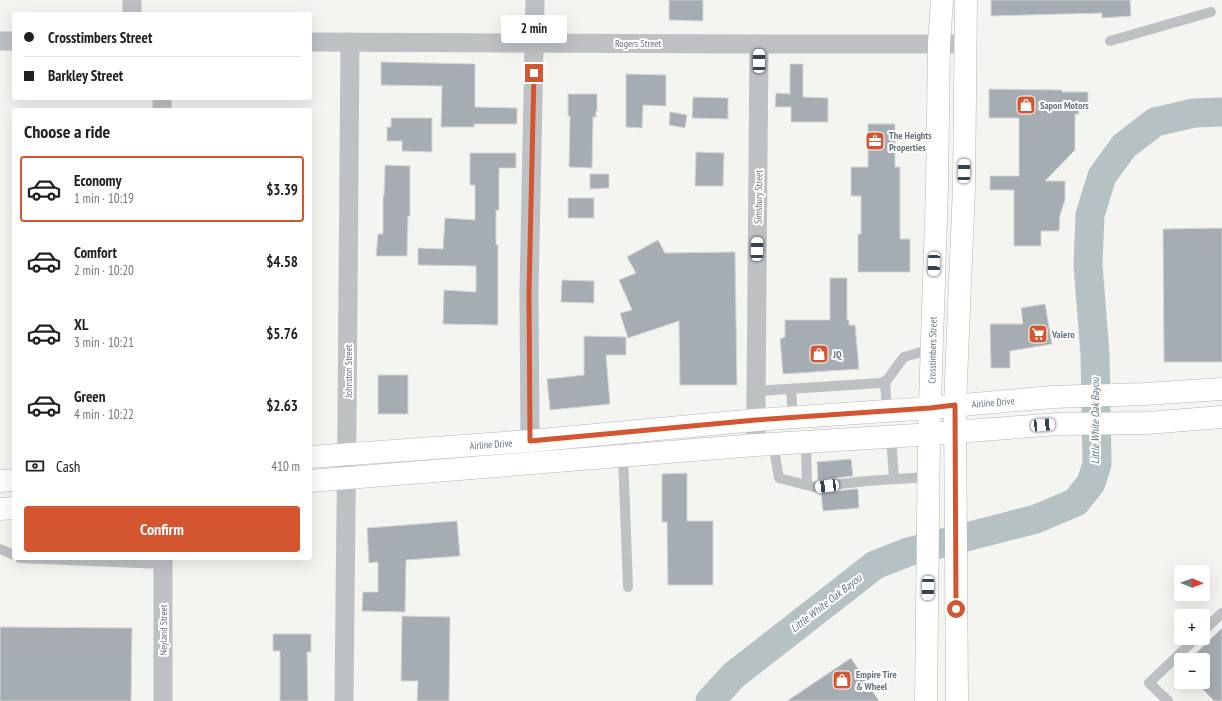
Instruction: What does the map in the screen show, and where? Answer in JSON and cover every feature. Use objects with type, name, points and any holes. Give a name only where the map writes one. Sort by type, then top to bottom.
[{"type":"main road","name":"Crosstimbers Street","points":[[926,701],[930,477],[929,434],[937,188],[939,44],[942,0]]},
{"type":"main road","points":[[957,701],[955,405],[964,187],[966,0]]},
{"type":"main road","points":[[937,188],[964,187]]},
{"type":"main road","name":"Airline Drive","points":[[312,457],[530,441],[756,420],[930,408],[1052,397],[1146,394],[1222,389]]},
{"type":"main road","points":[[312,481],[765,445],[1058,424],[1147,422],[1222,417]]},
{"type":"main road","points":[[0,481],[12,480]]},
{"type":"main road","points":[[0,509],[12,508]]},
{"type":"main road","points":[[926,668],[957,667]]},
{"type":"street","points":[[132,0],[132,12]]},
{"type":"street","points":[[532,464],[530,441],[529,292],[535,0]]},
{"type":"street","points":[[0,41],[12,41]]},
{"type":"street","name":"Rogers Street","points":[[312,42],[965,44]]},
{"type":"street","name":"Johnston Street","points":[[344,701],[350,42]]},
{"type":"street","name":"Simsbury Street","points":[[759,44],[756,420],[765,445]]},
{"type":"street","name":"Neyland Street","points":[[163,561],[163,701]]},
{"type":"lane","points":[[1110,41],[1211,12]]},
{"type":"lane","points":[[756,391],[881,383],[885,381],[904,357],[932,349]]},
{"type":"lane","points":[[885,381],[887,411]]},
{"type":"lane","points":[[791,389],[793,418]]},
{"type":"lane","points":[[891,437],[894,479]]},
{"type":"lane","points":[[806,442],[807,485]]},
{"type":"lane","points":[[765,445],[779,478],[814,487],[866,481],[930,477]]},
{"type":"lane","points":[[623,456],[628,588]]},
{"type":"lane","points":[[0,549],[12,554]]},
{"type":"lane","points":[[124,560],[163,561]]},
{"type":"lane","points":[[1210,624],[1222,613]]},
{"type":"lane","points":[[1168,701],[1149,683],[1189,645]]},
{"type":"building","points":[[669,0],[703,0],[703,21],[669,20]]},
{"type":"building","points":[[991,0],[1130,0],[1131,16],[1102,18],[1102,13],[991,16]]},
{"type":"building","points":[[381,62],[475,64],[475,107],[517,108],[517,124],[474,124],[474,127],[441,127],[442,86],[381,85]]},
{"type":"building","points":[[790,64],[803,64],[803,97],[828,98],[828,122],[791,122],[791,107],[775,107],[776,93],[790,94]]},
{"type":"building","points":[[626,74],[666,75],[666,106],[643,105],[642,128],[626,127]]},
{"type":"building","points":[[989,89],[1062,90],[1062,92],[1088,92],[1088,108],[1078,109],[1079,114],[1075,114],[1075,150],[1045,181],[1065,181],[1065,200],[1060,215],[1059,231],[1041,231],[1041,246],[1014,246],[1014,190],[990,190],[990,176],[1019,176],[1019,118],[989,118]]},
{"type":"building","points":[[568,94],[597,94],[596,117],[593,117],[592,168],[569,167],[570,116],[568,116]]},
{"type":"building","points":[[693,97],[728,98],[728,119],[692,118]]},
{"type":"building","points":[[670,112],[687,115],[685,128],[669,125]]},
{"type":"building","points":[[391,118],[432,118],[432,152],[402,151],[402,141],[387,141],[387,127],[391,127]]},
{"type":"building","points":[[868,124],[895,124],[895,167],[900,167],[900,239],[910,239],[910,272],[858,272],[858,234],[861,234],[861,196],[851,196],[851,167],[868,167]]},
{"type":"building","points":[[696,152],[724,153],[723,186],[695,186]]},
{"type":"building","points":[[470,153],[516,153],[516,168],[499,168],[499,210],[496,210],[496,245],[498,245],[498,325],[443,324],[444,290],[476,292],[476,266],[418,265],[418,248],[443,249],[445,218],[475,220],[475,185],[470,185]]},
{"type":"building","points":[[385,165],[410,166],[410,216],[408,216],[407,256],[376,256],[378,234],[383,234]]},
{"type":"building","points":[[590,174],[609,174],[609,188],[590,189]]},
{"type":"building","points":[[568,198],[594,198],[594,218],[568,218]]},
{"type":"building","points":[[1222,228],[1222,362],[1164,362],[1163,229]]},
{"type":"building","points":[[658,240],[665,253],[735,252],[737,385],[680,385],[679,321],[628,338],[620,313],[632,310],[619,280],[636,273],[627,257]]},
{"type":"building","name":"JQ","points":[[830,278],[847,278],[847,320],[849,320],[849,325],[855,325],[859,369],[783,374],[780,339],[785,337],[785,320],[830,320]]},
{"type":"building","points":[[562,280],[594,281],[594,303],[561,302]]},
{"type":"building","points":[[1045,304],[1052,344],[1010,351],[1010,368],[991,368],[990,324],[1023,324],[1021,308]]},
{"type":"building","points":[[584,336],[626,337],[626,355],[606,355],[610,404],[550,410],[547,379],[584,375]]},
{"type":"building","points":[[378,375],[408,375],[408,414],[378,414]]},
{"type":"building","points":[[851,459],[853,476],[818,480],[817,462]]},
{"type":"building","points":[[687,473],[687,521],[713,521],[713,585],[668,585],[667,522],[662,522],[662,474]]},
{"type":"building","points":[[858,489],[859,508],[823,511],[821,493]]},
{"type":"building","points":[[457,521],[460,556],[406,560],[405,612],[362,611],[363,592],[378,592],[378,562],[369,563],[367,528]]},
{"type":"building","points":[[402,616],[450,617],[449,701],[417,701],[418,681],[401,681]]},
{"type":"building","points":[[0,627],[132,628],[131,701],[0,701]]},
{"type":"building","points":[[1222,628],[1222,701],[1214,701],[1203,689],[1210,689],[1210,653],[1196,653],[1204,645],[1210,645],[1210,640]]},
{"type":"building","points":[[273,634],[311,634],[311,652],[307,652],[308,701],[280,701],[280,651],[273,651]]},
{"type":"building","name":"Empire Tire & Wheel","points":[[851,658],[879,701],[787,701]]},
{"type":"waterway","name":"Little White Oak Bayou","points":[[710,701],[734,675],[875,565],[908,552],[1036,519],[1076,502],[1091,483],[1097,464],[1095,354],[1088,265],[1090,215],[1102,176],[1124,146],[1155,122],[1194,113],[1222,112]]},
{"type":"place","name":"Sapon Motors","points":[[1026,105]]},
{"type":"place","name":"The Heights Properties","points":[[875,141]]},
{"type":"place","name":"Valero","points":[[1038,334]]},
{"type":"place","name":"JQ","points":[[819,354]]},
{"type":"place","name":"Empire Tire & Wheel","points":[[842,680]]},
{"type":"route","points":[[534,73],[529,292],[530,441],[756,420],[955,405],[956,609]]}]
